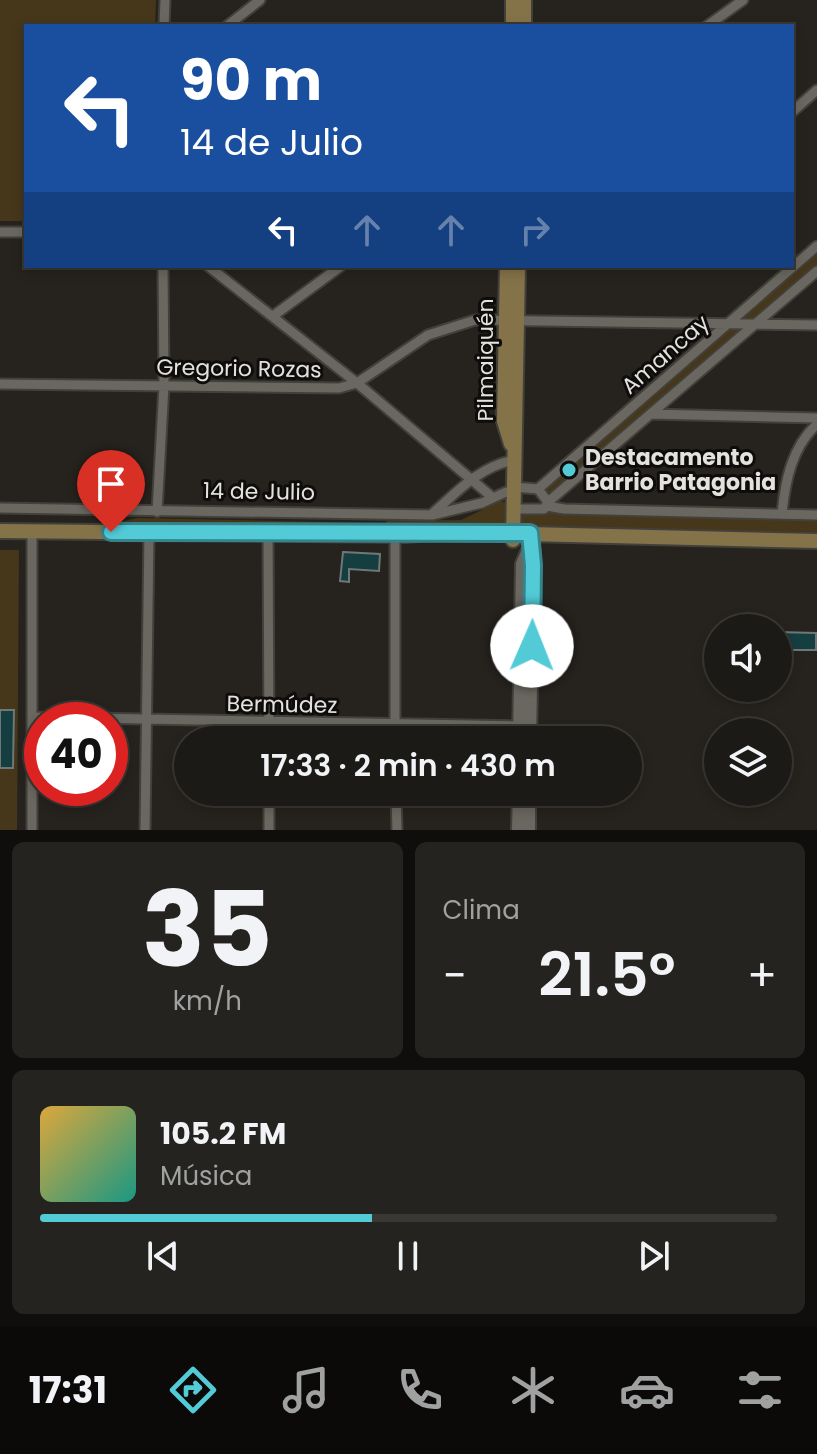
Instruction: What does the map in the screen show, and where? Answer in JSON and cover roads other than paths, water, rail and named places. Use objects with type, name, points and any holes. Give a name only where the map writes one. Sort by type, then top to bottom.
[{"type":"main road","points":[[513,0],[513,24]]},
{"type":"main road","points":[[524,0],[524,24]]},
{"type":"main road","name":"Pilmaiquén","points":[[507,268],[512,319]]},
{"type":"main road","name":"Pilmaiquén","points":[[513,537],[514,456],[504,421],[518,268]]},
{"type":"main road","name":"14 de Julio","points":[[0,531],[513,537],[529,541],[586,542],[612,538],[817,541]]},
{"type":"street","points":[[164,24],[165,0]]},
{"type":"street","points":[[230,24],[260,0]]},
{"type":"street","points":[[710,24],[743,0]]},
{"type":"street","points":[[794,110],[817,90]]},
{"type":"street","points":[[0,232],[24,232]]},
{"type":"street","name":"Amancay","points":[[794,266],[817,246]]},
{"type":"street","points":[[157,512],[164,385],[163,268]]},
{"type":"street","points":[[211,268],[357,383],[492,497]]},
{"type":"street","points":[[273,316],[338,268]]},
{"type":"street","name":"Amancay","points":[[538,489],[792,268]]},
{"type":"street","name":"Amancay","points":[[548,504],[817,271]]},
{"type":"street","name":"Gregorio Rozas","points":[[0,384],[325,389],[357,383],[398,352],[451,325],[475,320],[817,325]]},
{"type":"street","points":[[651,414],[817,421]]},
{"type":"street","points":[[782,514],[790,467],[806,434],[817,421]]},
{"type":"street","points":[[432,515],[471,479],[495,463],[514,456]]},
{"type":"street","points":[[538,489],[548,504]]},
{"type":"street","name":"14 de Julio","points":[[0,508],[432,515],[459,510],[514,490],[538,489]]},
{"type":"street","points":[[514,509],[548,504],[564,509],[817,515]]},
{"type":"street","points":[[32,531],[33,702]]},
{"type":"street","points":[[145,830],[149,721],[149,532]]},
{"type":"street","points":[[268,533],[269,726]]},
{"type":"street","points":[[394,725],[400,535]]},
{"type":"street","points":[[527,726],[522,564],[529,541]]},
{"type":"street","name":"Bermúdez","points":[[128,720],[416,726]]},
{"type":"street","points":[[32,806],[32,830]]},
{"type":"street","points":[[269,806],[269,830]]},
{"type":"street","points":[[396,806],[397,830]]},
{"type":"street","points":[[518,830],[519,806]]},
{"type":"street","points":[[529,806],[529,830]]},
{"type":"place","name":"Destacamento Barrio Patagonia","points":[[569,470]]}]
